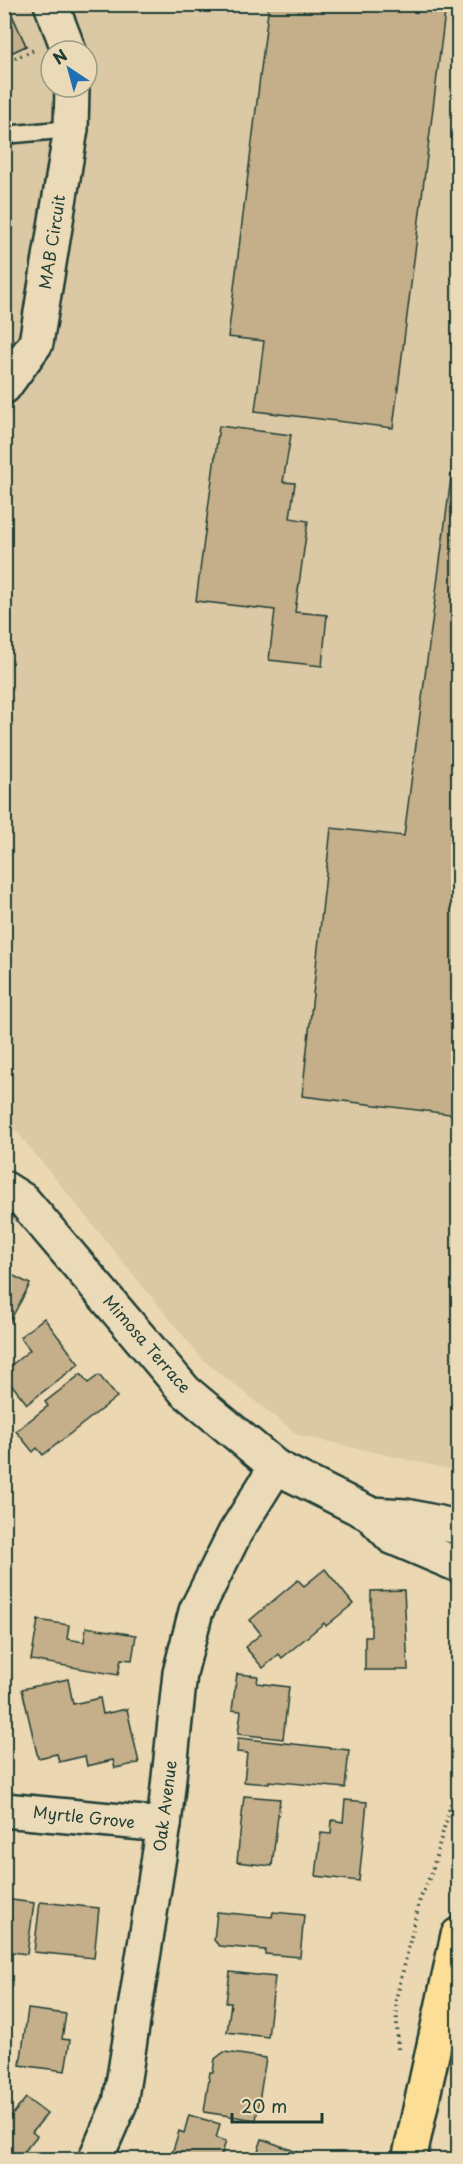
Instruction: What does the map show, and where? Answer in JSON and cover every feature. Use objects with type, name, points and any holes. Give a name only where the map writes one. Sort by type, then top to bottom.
[{"type":"highway","points":[[409,2160],[459,1935]]},
{"type":"street","points":[[51,4],[53,39]]},
{"type":"street","name":"MAB Circuit","points":[[4,387],[36,343],[71,129],[72,99]]},
{"type":"street","name":"Mimosa Terrace","points":[[4,1188],[23,1200],[184,1391],[276,1467],[370,1514],[392,1537],[459,1565]]},
{"type":"street","name":"Oak Avenue","points":[[95,2160],[120,2103],[164,1825],[180,1673],[195,1611],[235,1533],[276,1467]]},
{"type":"street","name":"Mimosa Terrace","points":[[370,1514],[406,1516],[459,1527]]},
{"type":"street","name":"Myrtle Grove","points":[[4,1810],[164,1825]]},
{"type":"lane","points":[[4,135],[71,129]]},
{"type":"path","points":[[4,63],[39,53]]},
{"type":"path","points":[[399,2058],[396,2000],[420,1899],[431,1874],[459,1779]]},
{"type":"shaded area","points":[[4,5],[458,5],[458,1471],[298,1435],[203,1360],[5,1117]]},
{"type":"building","points":[[4,4],[7,4],[26,46],[4,56]]},
{"type":"building","points":[[4,4],[7,4],[26,46],[4,56]]},
{"type":"building","points":[[269,4],[446,4],[393,428],[255,411],[264,341],[228,337]]},
{"type":"building","points":[[458,424],[458,1115],[302,1096],[331,828],[404,836]]},
{"type":"building","points":[[219,426],[291,435],[283,482],[295,483],[290,518],[308,521],[295,612],[327,615],[322,666],[269,660],[275,610],[196,601]]},
{"type":"building","points":[[4,1271],[30,1284],[4,1332]]},
{"type":"building","points":[[44,1318],[79,1364],[27,1404],[4,1375],[4,1371],[30,1350],[20,1337]]},
{"type":"building","points":[[81,1374],[88,1383],[99,1375],[117,1397],[43,1455],[37,1448],[33,1452],[16,1431],[48,1406],[45,1402]]},
{"type":"building","points":[[325,1569],[353,1604],[326,1626],[324,1623],[282,1658],[279,1654],[263,1668],[245,1647],[261,1634],[250,1620],[298,1580],[304,1586]]},
{"type":"building","points":[[404,1590],[408,1670],[365,1670],[365,1637],[371,1637],[371,1591]]},
{"type":"building","points":[[38,1620],[69,1625],[67,1639],[84,1642],[86,1627],[136,1635],[132,1660],[121,1659],[118,1675],[31,1660]]},
{"type":"building","points":[[237,1674],[258,1676],[257,1683],[289,1687],[283,1739],[238,1734],[241,1711],[232,1710]]},
{"type":"building","points":[[68,1679],[73,1704],[100,1698],[103,1714],[127,1709],[139,1763],[115,1768],[113,1760],[87,1766],[85,1756],[59,1762],[57,1754],[38,1758],[22,1689]]},
{"type":"building","points":[[238,1738],[349,1750],[345,1788],[269,1781],[269,1784],[244,1782],[247,1753],[237,1752]]},
{"type":"building","points":[[244,1796],[280,1799],[272,1866],[237,1862]]},
{"type":"building","points":[[345,1800],[367,1802],[359,1881],[316,1876],[321,1833],[331,1834],[332,1820],[343,1822]]},
{"type":"building","points":[[4,1899],[34,1903],[27,1954],[4,1951]]},
{"type":"building","points":[[40,1902],[99,1908],[94,1958],[34,1952]]},
{"type":"building","points":[[217,1912],[272,1917],[273,1912],[304,1915],[300,1957],[265,1954],[265,1950],[219,1946],[214,1940]]},
{"type":"building","points":[[230,1972],[275,1977],[268,2037],[227,2032],[231,2003],[226,2003]]},
{"type":"building","points":[[28,2009],[66,2014],[62,2039],[70,2040],[65,2071],[20,2065]]},
{"type":"building","points":[[224,2052],[266,2058],[256,2120],[204,2112],[210,2072],[213,2072],[215,2059]]},
{"type":"building","points":[[26,2098],[47,2114],[32,2132],[37,2136],[17,2160],[4,2160],[4,2125]]},
{"type":"building","points":[[189,2115],[220,2124],[216,2138],[226,2141],[220,2160],[170,2160],[179,2131],[184,2133]]},
{"type":"building","points":[[262,2139],[319,2160],[255,2160]]}]
